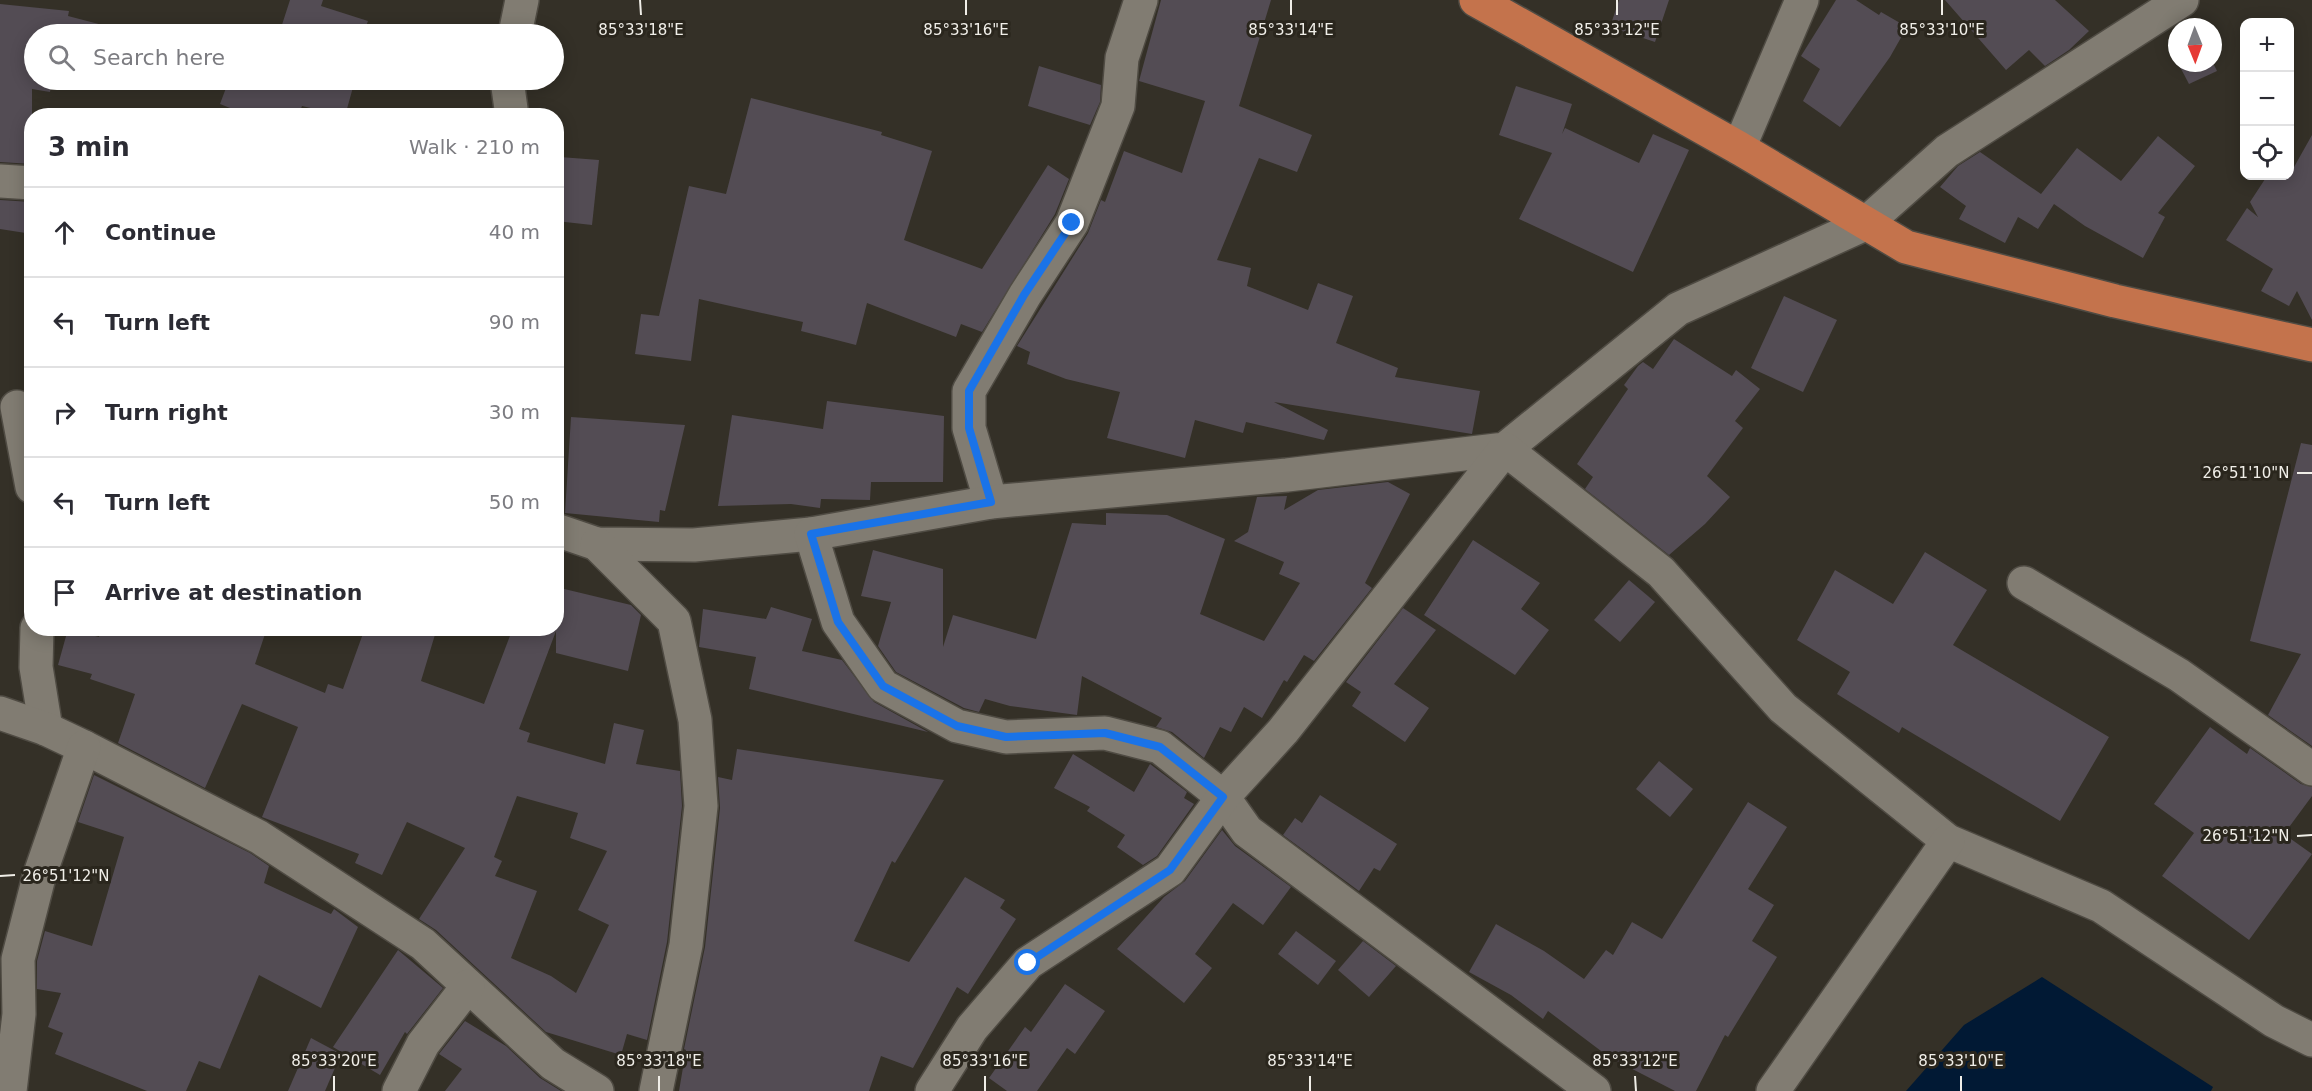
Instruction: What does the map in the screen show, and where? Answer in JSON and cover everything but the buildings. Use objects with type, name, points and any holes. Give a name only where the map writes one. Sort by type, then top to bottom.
[{"type":"main road","points":[[1476,0],[1740,148],[1865,225],[1906,247],[2115,301],[2312,345]]},
{"type":"street","points":[[517,24],[522,0]]},
{"type":"street","points":[[991,502],[969,428],[969,391],[1024,295],[1072,223],[1118,106],[1122,58],[1142,0]]},
{"type":"street","points":[[1740,148],[1802,0]]},
{"type":"street","points":[[932,1091],[972,1028],[1028,963],[1170,870],[1223,797],[1283,731],[1505,449],[1678,309],[1865,225],[1947,151],[2182,0]]},
{"type":"street","points":[[508,90],[511,108]]},
{"type":"street","points":[[0,181],[24,182]]},
{"type":"street","points":[[16,404],[24,446]]},
{"type":"street","points":[[564,533],[597,544],[694,545],[811,534],[991,502],[1287,475],[1505,449],[1661,572],[1783,708],[1948,841],[2101,906],[2274,1021],[2312,1040]]},
{"type":"street","points":[[811,534],[838,622],[883,686],[957,726],[1006,737],[1105,733],[1160,747],[1223,797],[1247,831],[1594,1091]]},
{"type":"street","points":[[597,544],[674,621],[695,720],[701,806],[686,945],[656,1091]]},
{"type":"street","points":[[2024,584],[2179,675],[2312,769]]},
{"type":"street","points":[[37,636],[36,667],[46,729]]},
{"type":"street","points":[[0,713],[46,729],[84,747],[259,837],[423,944],[553,1064],[597,1091]]},
{"type":"street","points":[[10,1091],[18,1014],[18,959],[39,877],[84,747]]},
{"type":"street","points":[[1773,1091],[1948,841]]},
{"type":"street","points":[[399,1091],[423,1044],[468,986]]},
{"type":"water","points":[[2042,977],[2213,1087],[2211,1091],[1906,1091],[1964,1025]]},
{"type":"route","points":[[1028,963],[1170,870],[1223,797],[1160,747],[1105,733],[1006,737],[957,726],[883,686],[838,622],[811,534],[991,502],[969,428],[969,391],[1024,295],[1072,223]]}]
